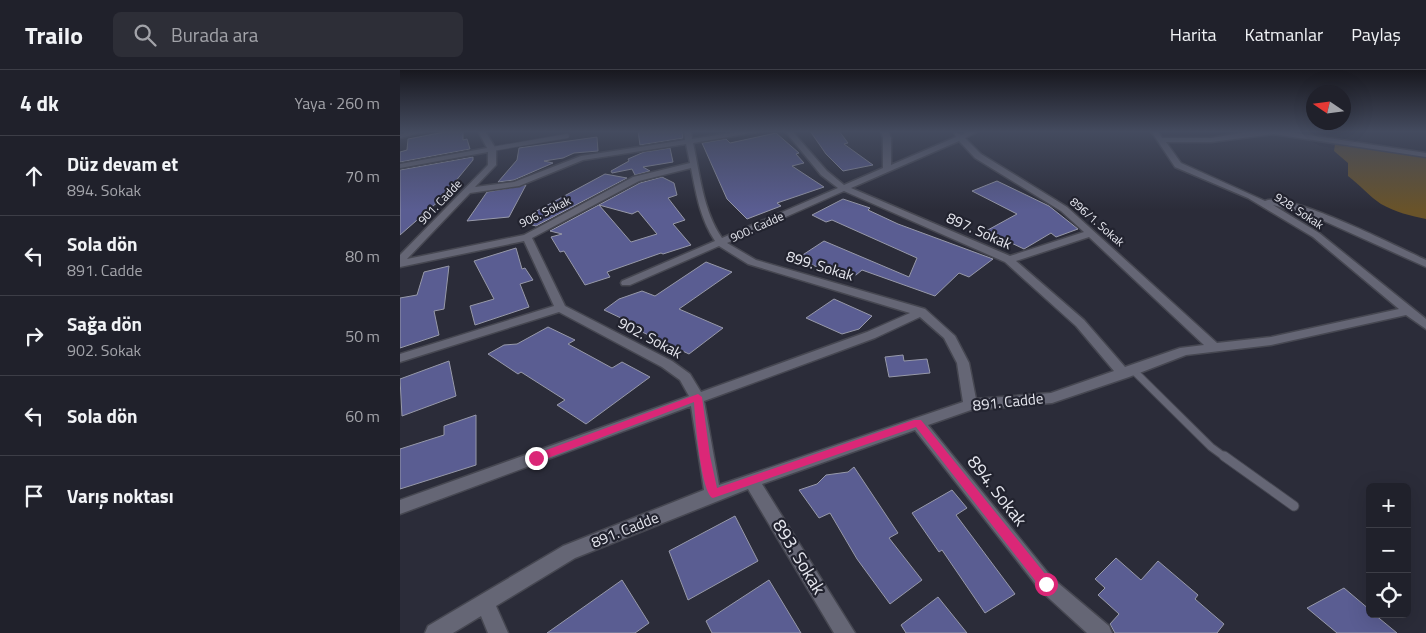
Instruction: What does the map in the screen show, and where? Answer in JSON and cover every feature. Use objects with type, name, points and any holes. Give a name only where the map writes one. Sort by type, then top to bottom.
[{"type":"street","points":[[400,166],[447,157]]},
{"type":"street","name":"901. Cadde","points":[[400,263],[492,165],[492,157]]},
{"type":"street","points":[[468,191],[516,184],[585,157]]},
{"type":"street","name":"899. Sokak","points":[[694,157],[702,203],[712,230],[721,243],[752,262],[921,312],[949,336],[963,363],[970,405]]},
{"type":"street","name":"897. Sokak","points":[[811,157],[824,173],[843,188],[1009,260],[1080,324],[1128,372]]},
{"type":"street","points":[[887,157],[887,169]]},
{"type":"street","name":"900. Cadde","points":[[626,283],[721,243],[911,157]]},
{"type":"street","name":"896/1. Sokak","points":[[980,157],[1064,209],[1214,346]]},
{"type":"street","name":"928. Sokak","points":[[1173,157],[1178,165],[1262,202],[1316,235],[1426,325]]},
{"type":"street","name":"906. Sokak","points":[[400,263],[527,237],[636,179],[695,164]]},
{"type":"street","points":[[1262,202],[1284,204],[1316,214],[1426,264]]},
{"type":"street","points":[[1009,260],[1092,233]]},
{"type":"street","points":[[400,358],[560,308],[527,237]]},
{"type":"street","name":"902. Sokak","points":[[560,308],[667,364],[685,376],[698,397],[705,456],[713,494]]},
{"type":"street","name":"891. Cadde","points":[[435,633],[569,552],[713,494],[970,405],[1052,398],[1128,372],[1184,350],[1271,341],[1407,311]]},
{"type":"street","points":[[400,507],[871,335],[921,312]]},
{"type":"street","name":"894. Sokak","points":[[918,423],[1046,584],[1102,633]]},
{"type":"street","name":"893. Sokak","points":[[752,482],[845,633]]},
{"type":"street","points":[[485,602],[498,633]]},
{"type":"lane","points":[[1128,372],[1211,447],[1294,506]]},
{"type":"shaded area","points":[[1341,157],[1426,157],[1426,219],[1409,215],[1381,204],[1348,176],[1348,163]]},
{"type":"building","points":[[400,157],[425,157],[400,162]]},
{"type":"building","points":[[473,157],[473,160],[440,200],[400,235],[400,170]]},
{"type":"building","points":[[517,157],[565,157],[544,161],[553,163],[514,180],[498,182]]},
{"type":"building","points":[[632,157],[672,157],[673,162],[643,167],[650,171],[635,175],[632,169],[612,173],[611,171],[629,161],[628,159]]},
{"type":"building","points":[[708,157],[799,157],[804,163],[792,166],[824,187],[777,203],[781,206],[747,219],[727,199]]},
{"type":"building","points":[[829,157],[862,157],[873,165],[843,171]]},
{"type":"building","points":[[605,174],[627,178],[536,226],[518,221]]},
{"type":"building","points":[[662,177],[674,183],[677,195],[668,198],[685,220],[673,224],[691,245],[661,253],[607,272],[610,277],[585,285],[564,251],[560,252],[551,237],[562,234],[550,231],[640,183]],"holes":[[[599,205],[632,214],[638,211],[657,234],[631,242]]]},
{"type":"building","points":[[997,181],[1049,206],[1078,229],[1056,237],[1051,233],[1024,249],[986,231],[1017,214],[972,191]]},
{"type":"building","points":[[526,185],[509,217],[467,221],[487,192]]},
{"type":"building","points":[[843,199],[870,208],[868,210],[898,224],[993,259],[969,277],[959,273],[935,296],[862,270],[856,275],[823,263],[817,267],[798,258],[824,241],[909,277],[917,258],[832,220],[826,222],[812,215]]},
{"type":"building","points":[[516,248],[522,269],[525,268],[533,280],[520,284],[529,307],[475,325],[470,306],[494,299],[474,261]]},
{"type":"building","points":[[706,262],[732,272],[679,309],[723,328],[689,354],[640,331],[644,329],[604,310],[619,299],[642,291],[655,296]]},
{"type":"building","points":[[449,266],[444,309],[434,311],[439,335],[400,348],[400,298],[417,295],[424,272]]},
{"type":"building","points":[[834,299],[872,316],[859,329],[842,334],[806,318]]},
{"type":"building","points":[[548,327],[575,340],[568,344],[612,368],[622,362],[650,377],[586,424],[557,405],[565,400],[521,372],[518,374],[488,354],[504,345],[517,344]]},
{"type":"building","points":[[903,355],[904,361],[927,359],[930,373],[889,377],[885,357]]},
{"type":"building","points":[[449,361],[456,396],[402,416],[400,379]]},
{"type":"building","points":[[476,415],[476,465],[400,489],[400,449],[444,435],[444,426]]},
{"type":"building","points":[[854,467],[898,533],[889,538],[922,580],[890,604],[857,559],[830,513],[819,518],[799,490],[817,484],[826,475],[848,472]]},
{"type":"building","points":[[952,490],[967,508],[956,515],[1015,594],[985,613],[942,550],[939,552],[912,513]]},
{"type":"building","points":[[735,516],[758,561],[688,600],[669,551]]},
{"type":"building","points":[[1116,558],[1141,580],[1158,561],[1198,595],[1195,599],[1224,624],[1217,633],[1115,633],[1110,624],[1119,614],[1098,595],[1105,588],[1095,579]]},
{"type":"building","points":[[622,580],[649,623],[635,633],[547,633]]},
{"type":"building","points":[[769,580],[801,633],[712,633],[706,621]]},
{"type":"building","points":[[1344,588],[1366,607],[1366,618],[1379,618],[1397,633],[1337,633],[1307,608]]},
{"type":"building","points":[[938,597],[967,633],[906,633],[901,625]]},
{"type":"route","points":[[536,458],[698,397],[705,456],[713,494],[918,423],[1046,584]]}]
